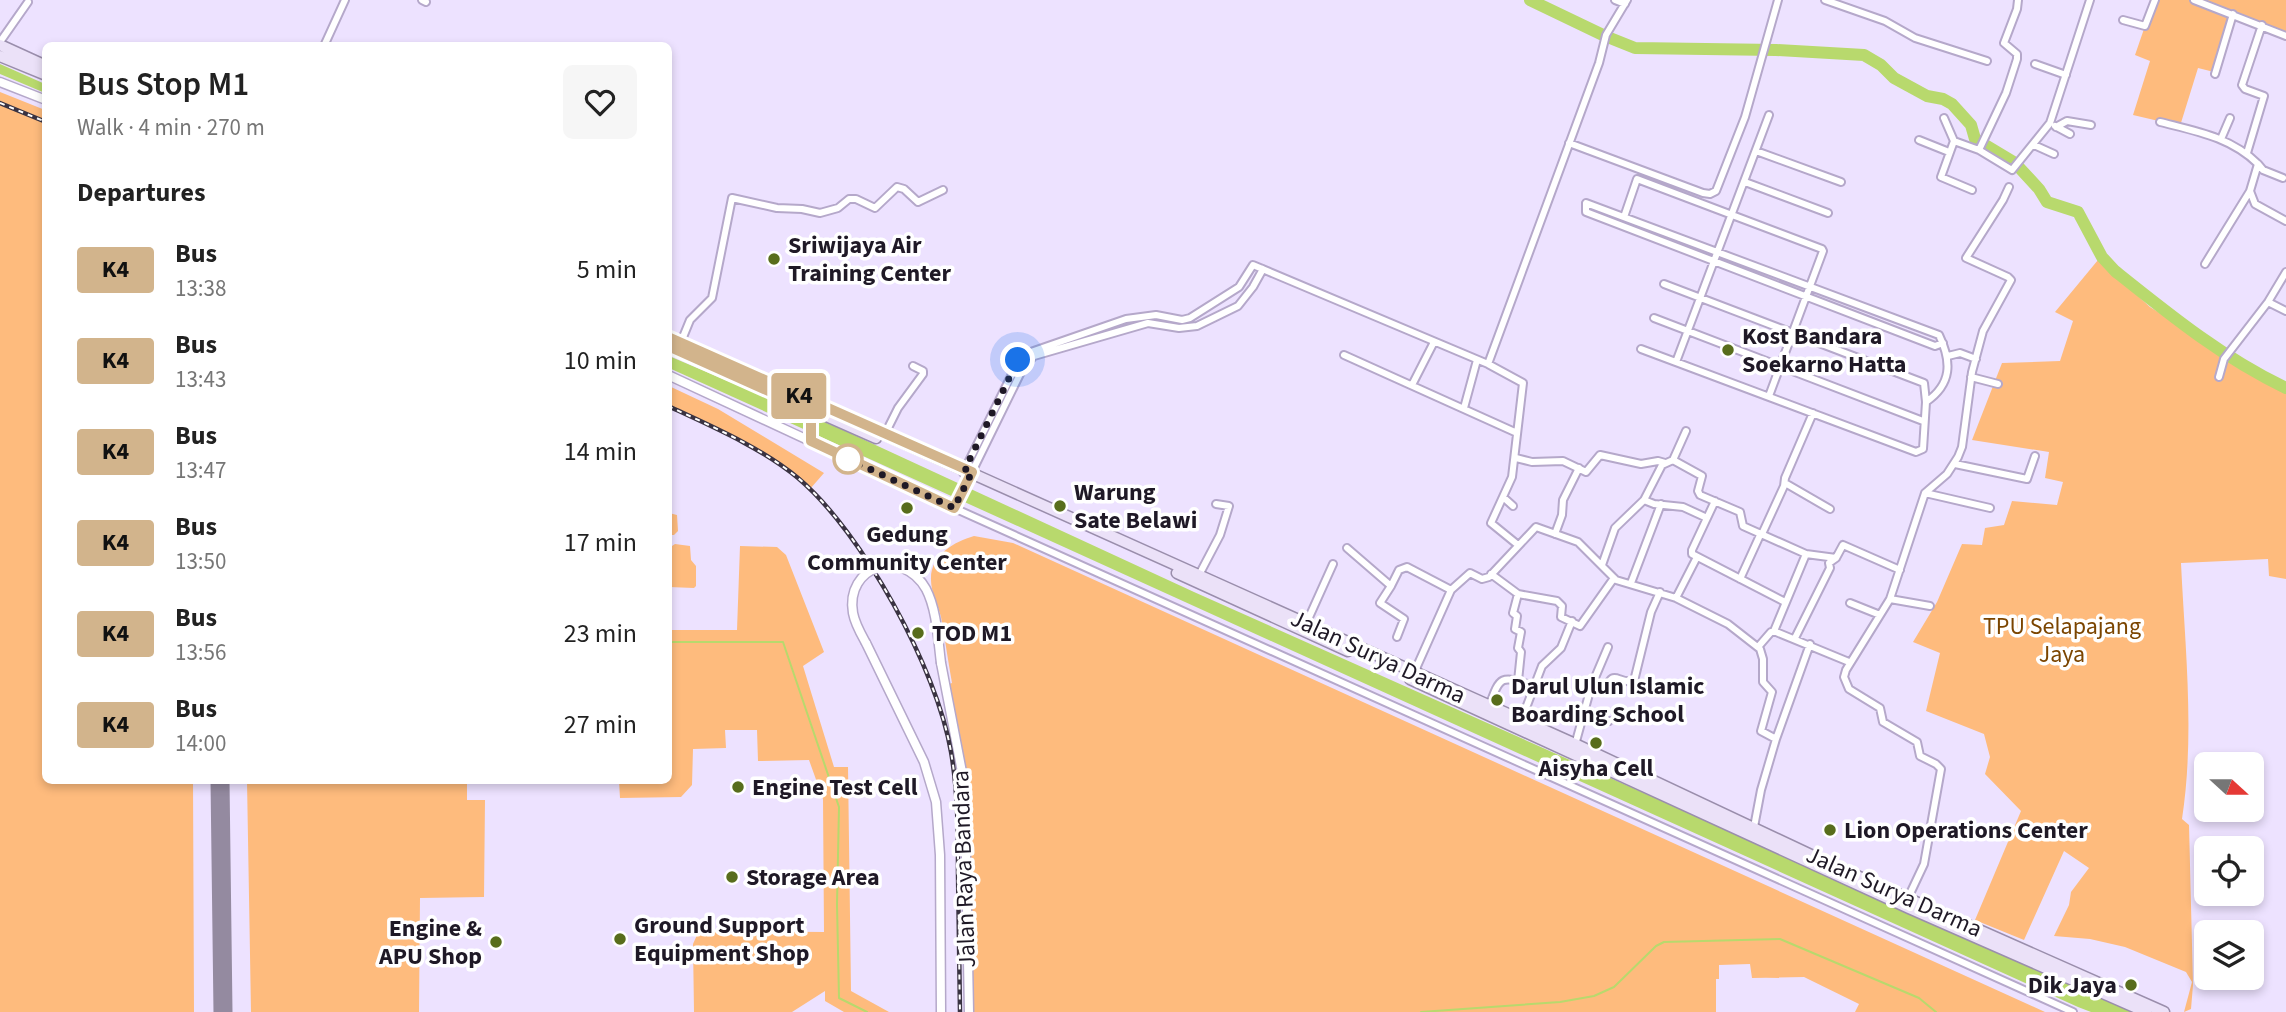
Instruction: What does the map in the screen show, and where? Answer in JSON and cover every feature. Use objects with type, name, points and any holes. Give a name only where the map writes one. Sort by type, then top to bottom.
[{"type":"main road","points":[[0,43],[42,64]]},
{"type":"main road","points":[[0,56],[42,73]]},
{"type":"main road","name":"Jalan Surya Darma","points":[[672,339],[885,435],[967,476],[2164,1012]]},
{"type":"main road","name":"Jalan Surya Darma","points":[[672,348],[811,412],[1199,575],[1521,721],[1573,749],[1884,896],[2146,1012]]},
{"type":"street","points":[[326,42],[345,0]]},
{"type":"street","points":[[1488,364],[1599,63],[1602,42],[1626,2],[1615,0]]},
{"type":"street","points":[[1569,143],[1710,194],[1719,186],[1727,167],[1778,0]]},
{"type":"street","points":[[1825,0],[1885,21],[1915,38],[1987,61]]},
{"type":"street","points":[[1981,146],[2006,93],[2017,59],[2017,54],[2004,43],[2018,0]]},
{"type":"street","points":[[1954,141],[1981,146],[2013,169],[2053,125],[2090,0]]},
{"type":"street","points":[[2123,20],[2145,26],[2155,0]]},
{"type":"street","points":[[2194,0],[2209,3],[2286,36]]},
{"type":"street","points":[[0,43],[28,2]]},
{"type":"street","points":[[2215,74],[2233,14]]},
{"type":"street","points":[[2247,153],[2264,96],[2245,89],[2242,85],[2262,25]]},
{"type":"street","points":[[2035,64],[2066,75]]},
{"type":"street","points":[[0,82],[42,98]]},
{"type":"street","points":[[1676,362],[1769,115]]},
{"type":"street","points":[[1944,118],[1954,141],[1941,177],[1972,190]]},
{"type":"street","points":[[2221,139],[2230,118]]},
{"type":"street","points":[[2053,125],[2067,121],[2091,125]]},
{"type":"street","points":[[2160,122],[2221,139],[2247,153],[2263,170],[2283,178]]},
{"type":"street","points":[[2053,125],[2070,134]]},
{"type":"street","points":[[1919,140],[1949,152]]},
{"type":"street","points":[[2034,145],[2054,154]]},
{"type":"street","points":[[1756,151],[1841,182]]},
{"type":"street","points":[[2205,264],[2250,191],[2258,164]]},
{"type":"street","points":[[1624,217],[1637,179],[1822,249],[1769,396]]},
{"type":"street","points":[[1745,182],[1828,213]]},
{"type":"street","points":[[681,342],[690,320],[712,298],[732,198],[777,208],[820,213],[838,208],[852,198],[875,208],[897,187],[904,189],[918,202],[943,190]]},
{"type":"street","points":[[1908,898],[1924,864],[1941,769],[1920,757],[1917,742],[1883,722],[1878,706],[1850,689],[1844,677],[1849,662],[1890,599],[1925,493],[1955,464],[1962,447],[1971,377],[1983,331],[2011,281],[2008,276],[1966,258],[2009,187]]},
{"type":"street","points":[[2250,191],[2255,204],[2286,221]]},
{"type":"street","points":[[1926,402],[1942,386],[1948,368],[1948,356],[1943,343],[1939,335],[1586,203],[1586,212],[1935,346],[1943,343]]},
{"type":"street","points":[[956,505],[1018,360],[1025,354],[1126,319],[1156,315],[1182,320],[1190,318],[1239,287],[1253,265],[1488,364],[1524,384],[1512,477],[1491,523],[1518,545]]},
{"type":"street","points":[[967,476],[1024,366],[1034,356],[1147,323],[1179,328],[1197,326],[1238,306],[1263,269]]},
{"type":"street","points":[[2219,377],[2224,359],[2268,302],[2286,272]]},
{"type":"street","points":[[1642,349],[1919,453],[1923,449],[1926,402],[1925,386],[1922,382],[1664,284]]},
{"type":"street","points":[[2268,302],[2286,311]]},
{"type":"street","points":[[1654,318],[1923,421]]},
{"type":"street","points":[[1412,385],[1434,342]]},
{"type":"street","points":[[1948,356],[1961,353],[1976,359]]},
{"type":"street","points":[[1344,355],[1517,433]]},
{"type":"street","points":[[1464,408],[1476,360]]},
{"type":"street","points":[[885,435],[898,408],[923,374],[923,371],[913,366]]},
{"type":"street","points":[[672,377],[2073,1012]]},
{"type":"street","points":[[1971,377],[1998,384]]},
{"type":"street","points":[[811,412],[811,438]]},
{"type":"street","points":[[1740,579],[1785,483],[1813,413]]},
{"type":"street","points":[[1602,565],[1615,528],[1644,500],[1686,431]]},
{"type":"street","points":[[1516,458],[1532,462],[1563,461],[1586,472],[1600,456],[1641,464],[1669,462],[1702,476],[1698,493],[1740,512],[1742,526],[1806,554],[1836,558]]},
{"type":"street","points":[[1955,464],[2027,479],[2035,456]]},
{"type":"street","points":[[1555,534],[1562,515],[1563,500],[1579,468]]},
{"type":"street","points":[[1785,483],[1830,509]]},
{"type":"street","points":[[1925,493],[1990,508]]},
{"type":"street","points":[[1503,497],[1513,506]]},
{"type":"street","points":[[1644,500],[1682,507],[1707,518]]},
{"type":"street","points":[[1715,501],[1692,554],[1785,602]]},
{"type":"street","points":[[1199,575],[1220,535],[1229,506],[1216,504]]},
{"type":"street","points":[[1631,583],[1661,504]]},
{"type":"street","points":[[1414,673],[1451,590],[1470,573],[1485,579],[1536,527],[1578,542],[1614,578],[1676,598],[1724,621],[1758,647],[1763,659],[1763,681],[1773,692],[1762,731],[1776,739]]},
{"type":"street","points":[[1796,638],[1830,568],[1829,563],[1836,558],[1843,545],[1900,570]]},
{"type":"street","points":[[1347,548],[1391,586]]},
{"type":"street","points":[[1758,647],[1774,631],[1806,554]]},
{"type":"street","points":[[1676,598],[1697,557]]},
{"type":"street","points":[[1306,624],[1333,564]]},
{"type":"street","name":"Jalan Raya Bandara","points":[[941,1012],[939,829],[933,787],[918,748],[853,615],[855,590],[860,580],[868,572],[886,565],[900,567],[915,576],[923,585],[932,608],[962,772],[969,1012]]},
{"type":"street","points":[[1397,637],[1404,619],[1380,604],[1402,567],[1407,567],[1451,590]]},
{"type":"street","points":[[1491,573],[1518,594],[1558,601],[1562,606],[1560,617],[1582,625],[1614,578]]},
{"type":"street","points":[[1591,687],[1604,690],[1608,680],[1612,678],[1634,681],[1651,612],[1660,592]]},
{"type":"street","points":[[1518,594],[1513,613],[1517,616],[1515,629],[1521,632],[1518,681]]},
{"type":"street","points":[[1890,599],[1930,606]]},
{"type":"street","points":[[1850,603],[1880,615]]},
{"type":"street","points":[[1521,721],[1533,686],[1546,660],[1561,648],[1572,621]]},
{"type":"street","points":[[1774,631],[1849,662]]},
{"type":"street","points":[[1754,827],[1761,790],[1776,739],[1810,644]]},
{"type":"street","points":[[1573,749],[1591,687],[1608,647]]},
{"type":"street","points":[[1489,707],[1496,689],[1507,678],[1533,686]]},
{"type":"street","points":[[1584,716],[1609,721]]},
{"type":"green space","points":[[2154,0],[2286,0],[2286,41],[2232,18],[2214,72],[2198,68],[2180,126],[2133,115],[2150,61],[2135,55]]},
{"type":"green space","points":[[0,92],[42,109],[42,784],[193,784],[194,1012],[0,1012]]},
{"type":"green space","name":"TPU Selapajang Jaya","points":[[2098,260],[2150,307],[2286,392],[2286,579],[2269,576],[2268,559],[2181,563],[2188,723],[2182,819],[2189,825],[2193,985],[2191,1009],[2184,1012],[2192,982],[2186,972],[2125,947],[2090,939],[2054,936],[2069,905],[2071,892],[2089,868],[2064,851],[2024,940],[1975,920],[2021,811],[1985,774],[1990,757],[1984,734],[1926,711],[1940,653],[1913,642],[1937,602],[1962,544],[1982,545],[1985,528],[2004,525],[2012,501],[2057,505],[2063,482],[2045,478],[2049,452],[1972,440],[2002,363],[2060,361],[2073,321],[2055,312]]},
{"type":"green space","points":[[672,387],[718,409],[824,473],[810,489],[769,456],[672,407]]},
{"type":"green space","points":[[672,514],[677,515],[678,531],[674,535]]},
{"type":"green space","points":[[974,536],[1013,543],[2045,1012],[1855,1012],[1859,1004],[1804,977],[1752,978],[1750,964],[1719,965],[1719,979],[1716,979],[1716,1012],[972,1012],[965,784],[944,634],[931,580],[934,563],[939,557],[951,546]]},
{"type":"green space","points":[[672,546],[690,546],[691,560],[696,566],[694,588],[672,587]]},
{"type":"green space","points":[[740,546],[777,547],[786,555],[824,652],[803,666],[834,767],[848,767],[851,991],[889,1012],[844,1012],[825,1001],[825,991],[792,1012],[694,1012],[693,944],[697,935],[705,931],[824,932],[823,799],[809,760],[758,761],[757,730],[725,730],[726,748],[693,749],[692,785],[681,797],[620,798],[619,784],[672,784],[672,630],[737,630]]},
{"type":"green space","points":[[247,784],[467,784],[467,800],[485,800],[484,897],[420,898],[419,1012],[251,1012]]},
{"type":"shaded area","points":[[0,64],[42,83],[42,92],[0,74]]},
{"type":"shaded area","points":[[672,357],[843,430],[1194,592],[2134,1012],[2091,1012],[672,369]]},
{"type":"waterway","points":[[1530,0],[1635,48],[1776,50],[1864,55],[1881,65],[1894,78],[1927,96],[1952,104],[1971,125],[1975,139],[2015,163],[2047,202],[2078,212],[2102,257],[2115,271],[2219,349],[2286,388]]},
{"type":"waterway","points":[[672,642],[783,642],[839,807],[839,998],[867,1012]]},
{"type":"waterway","points":[[1421,1012],[1560,1002],[1594,996],[1614,987],[1656,946],[1664,942],[1780,939],[1919,998],[1936,1012]]},
{"type":"taxiway","points":[[220,784],[223,1012]]},
{"type":"railway","points":[[0,103],[42,120]]},
{"type":"railway","points":[[672,408],[752,447],[798,478],[823,502],[871,567],[914,643],[943,719],[953,767],[958,828],[960,1012]]},
{"type":"bus line","name":"K4","points":[[672,339],[972,472],[966,486],[954,508],[847,458],[811,441],[811,410],[672,348]]},
{"type":"place","name":"Sriwijaya Air Training Center","points":[[774,259]]},
{"type":"place","name":"Kost Bandara Soekarno Hatta","points":[[1728,350]]},
{"type":"place","name":"Warung Sate Belawi","points":[[1060,506]]},
{"type":"place","name":"Gedung Community Center","points":[[907,508]]},
{"type":"place","name":"TOD M1","points":[[918,633]]},
{"type":"place","name":"Darul Ulun Islamic Boarding School","points":[[1497,700]]},
{"type":"place","name":"Aisyha Cell","points":[[1596,743]]},
{"type":"place","name":"Engine Test Cell","points":[[738,787]]},
{"type":"place","name":"Lion Operations Center","points":[[1830,830]]},
{"type":"place","name":"Storage Area","points":[[732,877]]},
{"type":"place","name":"Ground Support Equipment Shop","points":[[620,939]]},
{"type":"place","name":"Engine & APU Shop","points":[[496,942]]},
{"type":"place","name":"Dik Jaya","points":[[2131,985]]},
{"type":"route","points":[[848,459],[954,508],[972,472],[965,469],[1018,360]]}]
